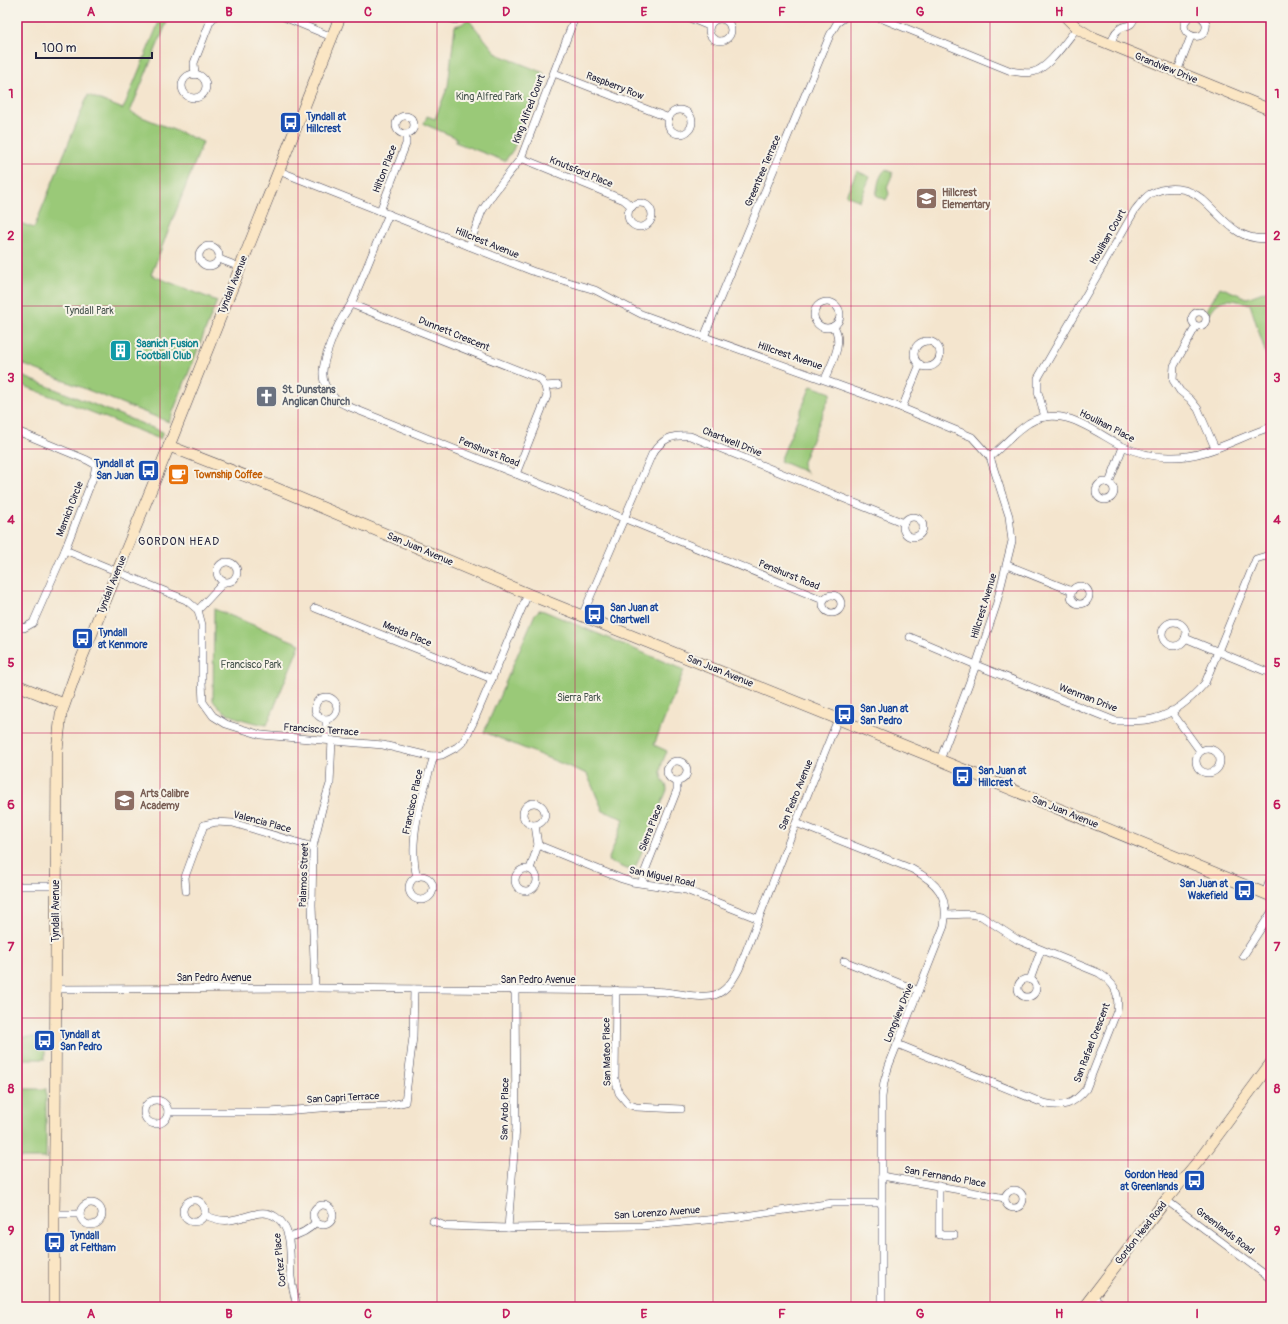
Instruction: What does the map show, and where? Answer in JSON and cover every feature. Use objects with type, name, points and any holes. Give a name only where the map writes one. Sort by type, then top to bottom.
[{"type":"street","points":[[195,75],[194,63],[210,22],[214,17]]},
{"type":"street","points":[[284,17],[332,37]]},
{"type":"street","name":"Tyndall Avenue","points":[[54,1307],[57,750],[60,719],[64,704],[169,446],[340,17]]},
{"type":"street","points":[[446,17],[455,20],[462,17]]},
{"type":"street","name":"King Alfred Court","points":[[469,246],[482,211],[493,194],[521,158],[575,17]]},
{"type":"street","points":[[687,17],[709,26]]},
{"type":"street","name":"Greentree Terrace","points":[[704,337],[830,35],[837,23],[845,17]]},
{"type":"street","points":[[878,17],[1011,71],[1026,73],[1034,72],[1041,68],[1077,28]]},
{"type":"street","name":"Grandview Drive","points":[[1066,17],[1077,28],[1090,36],[1271,110]]},
{"type":"street","points":[[1111,45],[1116,31],[1121,27],[1132,24],[1135,17]]},
{"type":"street","points":[[1189,17],[1185,22],[1184,29],[1192,36],[1199,36],[1205,32],[1206,25],[1201,17]]},
{"type":"street","points":[[1177,72],[1192,36]]},
{"type":"street","name":"Raspberry Row","points":[[554,73],[669,118]]},
{"type":"street","name":"Hilton Place","points":[[380,211],[406,144],[406,134]]},
{"type":"street","name":"Knutsford Place","points":[[521,158],[624,200],[632,207]]},
{"type":"street","name":"Hillcrest Avenue","points":[[279,171],[532,271],[595,290],[641,314],[826,379],[972,437],[990,457],[1009,516],[1012,541],[996,606],[976,665],[940,760]]},
{"type":"street","name":"Houlihan Court","points":[[1045,417],[1038,392],[1038,378],[1135,210],[1142,201],[1160,190],[1181,189],[1192,192],[1202,199],[1235,230],[1245,235],[1264,239],[1271,238]]},
{"type":"street","name":"Penshurst Road","points":[[389,214],[351,304],[340,322],[323,366],[324,383],[333,396],[346,405],[823,600]]},
{"type":"street","points":[[219,259],[240,267]]},
{"type":"street","name":"Dunnett Crescent","points":[[351,304],[540,379],[545,386]]},
{"type":"street","points":[[826,379],[839,342],[834,326]]},
{"type":"street","points":[[1196,326],[1174,366],[1173,380],[1180,391],[1190,399],[1198,409],[1215,448]]},
{"type":"street","points":[[902,408],[920,364]]},
{"type":"street","points":[[516,474],[547,396],[545,386],[558,385]]},
{"type":"street","name":"Houlihan Place","points":[[990,457],[1030,422],[1045,417],[1063,417],[1081,422],[1123,446],[1146,455],[1171,458],[1193,455],[1271,427]]},
{"type":"street","name":"Mamich Circle","points":[[17,431],[96,465],[94,475],[65,550],[33,623],[24,628],[17,625]]},
{"type":"street","name":"Chartwell Drive","points":[[582,616],[623,518],[652,454],[658,445],[668,438],[676,436],[690,436],[904,523]]},
{"type":"street","name":"San Juan Avenue","points":[[169,446],[266,484],[528,594],[940,760],[1268,895]]},
{"type":"street","points":[[1109,482],[1123,446]]},
{"type":"street","name":"Mamich Circle","points":[[65,550],[118,571]]},
{"type":"street","name":"Wenman Drive","points":[[910,637],[1115,720],[1157,718],[1190,699],[1205,684],[1256,559],[1266,556],[1271,558]]},
{"type":"street","points":[[1007,565],[1072,591]]},
{"type":"street","points":[[118,571],[186,600],[198,610],[224,582]]},
{"type":"street","name":"Francisco Terrace","points":[[198,610],[202,625],[203,702],[213,716],[226,724],[261,735],[383,745],[434,756],[449,752],[464,741],[473,724],[528,594]]},
{"type":"street","name":"Merida Place","points":[[315,608],[492,679]]},
{"type":"street","points":[[1185,638],[1265,671],[1271,672]]},
{"type":"street","points":[[17,685],[64,704]]},
{"type":"street","points":[[1171,711],[1200,751]]},
{"type":"street","name":"Palamos Street","points":[[315,988],[312,905],[313,847],[322,809],[330,784],[329,740],[326,719]]},
{"type":"street","name":"San Pedro Avenue","points":[[56,988],[616,990],[665,992],[697,997],[709,997],[726,988],[734,978],[759,919],[838,719]]},
{"type":"street","name":"Francisco Place","points":[[417,877],[415,868],[415,854],[417,822],[434,756]]},
{"type":"street","name":"Sierra Place","points":[[642,883],[643,876],[676,790],[678,781]]},
{"type":"street","name":"Valencia Place","points":[[186,891],[185,877],[204,825],[216,822],[233,823],[313,847]]},
{"type":"street","name":"Longview Drive","points":[[796,823],[926,876],[940,892],[946,915],[944,926],[886,1072],[882,1097],[882,1307]]},
{"type":"street","points":[[530,869],[538,845],[535,825]]},
{"type":"street","name":"San Miguel Road","points":[[538,845],[622,879],[686,890],[759,919]]},
{"type":"street","points":[[1268,895],[1271,877]]},
{"type":"street","points":[[17,886],[56,886]]},
{"type":"street","points":[[1243,956],[1271,913]]},
{"type":"street","name":"San Rafael Crescent","points":[[897,1044],[1043,1103],[1060,1106],[1072,1103],[1079,1098],[1086,1089],[1117,1011],[1118,995],[1108,979],[1099,973],[1018,940],[981,916],[970,914],[946,915]]},
{"type":"street","points":[[1030,980],[1041,950]]},
{"type":"street","points":[[844,961],[919,991]]},
{"type":"street","name":"San Capri Terrace","points":[[168,1112],[270,1112],[334,1107],[386,1106],[405,1102],[414,1038],[414,989]]},
{"type":"street","name":"San Ardo Place","points":[[508,1228],[516,1114],[515,990]]},
{"type":"street","name":"San Mateo Place","points":[[616,990],[615,1079],[618,1093],[628,1104],[636,1107],[681,1109]]},
{"type":"street","name":"Gordon Head Road","points":[[1084,1307],[1166,1200],[1200,1159],[1271,1064]]},
{"type":"street","name":"San Fernando Place","points":[[882,1176],[1005,1198]]},
{"type":"street","points":[[939,1186],[939,1235],[954,1235]]},
{"type":"street","name":"Greenlands Road","points":[[1166,1200],[1271,1279]]},
{"type":"street","name":"San Lorenzo Avenue","points":[[433,1221],[445,1226],[508,1228],[641,1226],[738,1217],[833,1204],[882,1204]]},
{"type":"street","name":"Cortez Place","points":[[205,1215],[221,1221],[266,1213],[274,1215],[281,1220],[286,1227],[289,1237],[291,1280],[297,1307]]},
{"type":"street","points":[[54,1214],[80,1214]]},
{"type":"street","points":[[289,1237],[297,1236],[316,1222]]},
{"type":"street","points":[[1092,1296],[1106,1307]]},
{"type":"green space","name":"Tyndall Park","points":[[161,17],[169,17],[130,112],[203,142],[151,275],[217,301],[169,422],[17,362],[17,222],[34,228],[88,95],[123,109]]},
{"type":"green space","name":"King Alfred Park","points":[[468,19],[497,54],[544,73],[513,150],[505,161],[455,142],[457,138],[424,124],[427,116],[435,119],[448,86],[455,26],[462,24]]},
{"type":"green space","points":[[886,169],[893,173],[887,187],[889,194],[886,200],[876,195],[880,178]]},
{"type":"green space","points":[[857,171],[870,177],[860,201],[846,195]]},
{"type":"green space","points":[[1220,287],[1247,298],[1271,289],[1271,370],[1250,304],[1227,300],[1218,303],[1210,313],[1207,310]]},
{"type":"green space","points":[[17,374],[163,432],[160,439],[17,383]]},
{"type":"green space","points":[[811,386],[831,393],[803,462],[803,469],[808,473],[780,461]]},
{"type":"green space","name":"Francisco Park","points":[[214,609],[300,644],[267,725],[245,720],[229,714],[217,706],[213,700]]},
{"type":"green space","name":"Sierra Park","points":[[539,610],[684,670],[654,745],[667,751],[662,764],[661,775],[667,790],[634,869],[627,869],[608,861],[624,819],[603,811],[587,774],[484,732],[535,614]]},
{"type":"green space","points":[[17,1037],[45,1037],[45,1059],[17,1059]]},
{"type":"green space","points":[[17,1089],[46,1089],[46,1158],[17,1158]]},
{"type":"place","name":"Tyndall at Hillcrest","points":[[290,123]]},
{"type":"place","name":"Hillcrest Elementary","points":[[926,199]]},
{"type":"place","name":"Saanich Fusion Football Club","points":[[120,350]]},
{"type":"place","name":"St. Dunstans Anglican Church","points":[[267,396]]},
{"type":"place","name":"Tyndall at San Juan","points":[[149,470]]},
{"type":"place","name":"Township Coffee","points":[[178,475]]},
{"type":"place","name":"San Juan at Chartwell","points":[[595,614]]},
{"type":"place","name":"Tyndall at Kenmore","points":[[82,639]]},
{"type":"place","name":"San Juan at San Pedro","points":[[845,715]]},
{"type":"place","name":"San Juan at Hillcrest","points":[[962,777]]},
{"type":"place","name":"Arts Calibre Academy","points":[[124,800]]},
{"type":"place","name":"San Juan at Wakefield","points":[[1244,890]]},
{"type":"place","name":"Tyndall at San Pedro","points":[[45,1041]]},
{"type":"place","name":"Gordon Head at Greenlands","points":[[1194,1181]]},
{"type":"place","name":"Tyndall at Feltham","points":[[54,1242]]},
{"type":"district","name":"GORDON HEAD","points":[[179,541]]}]
